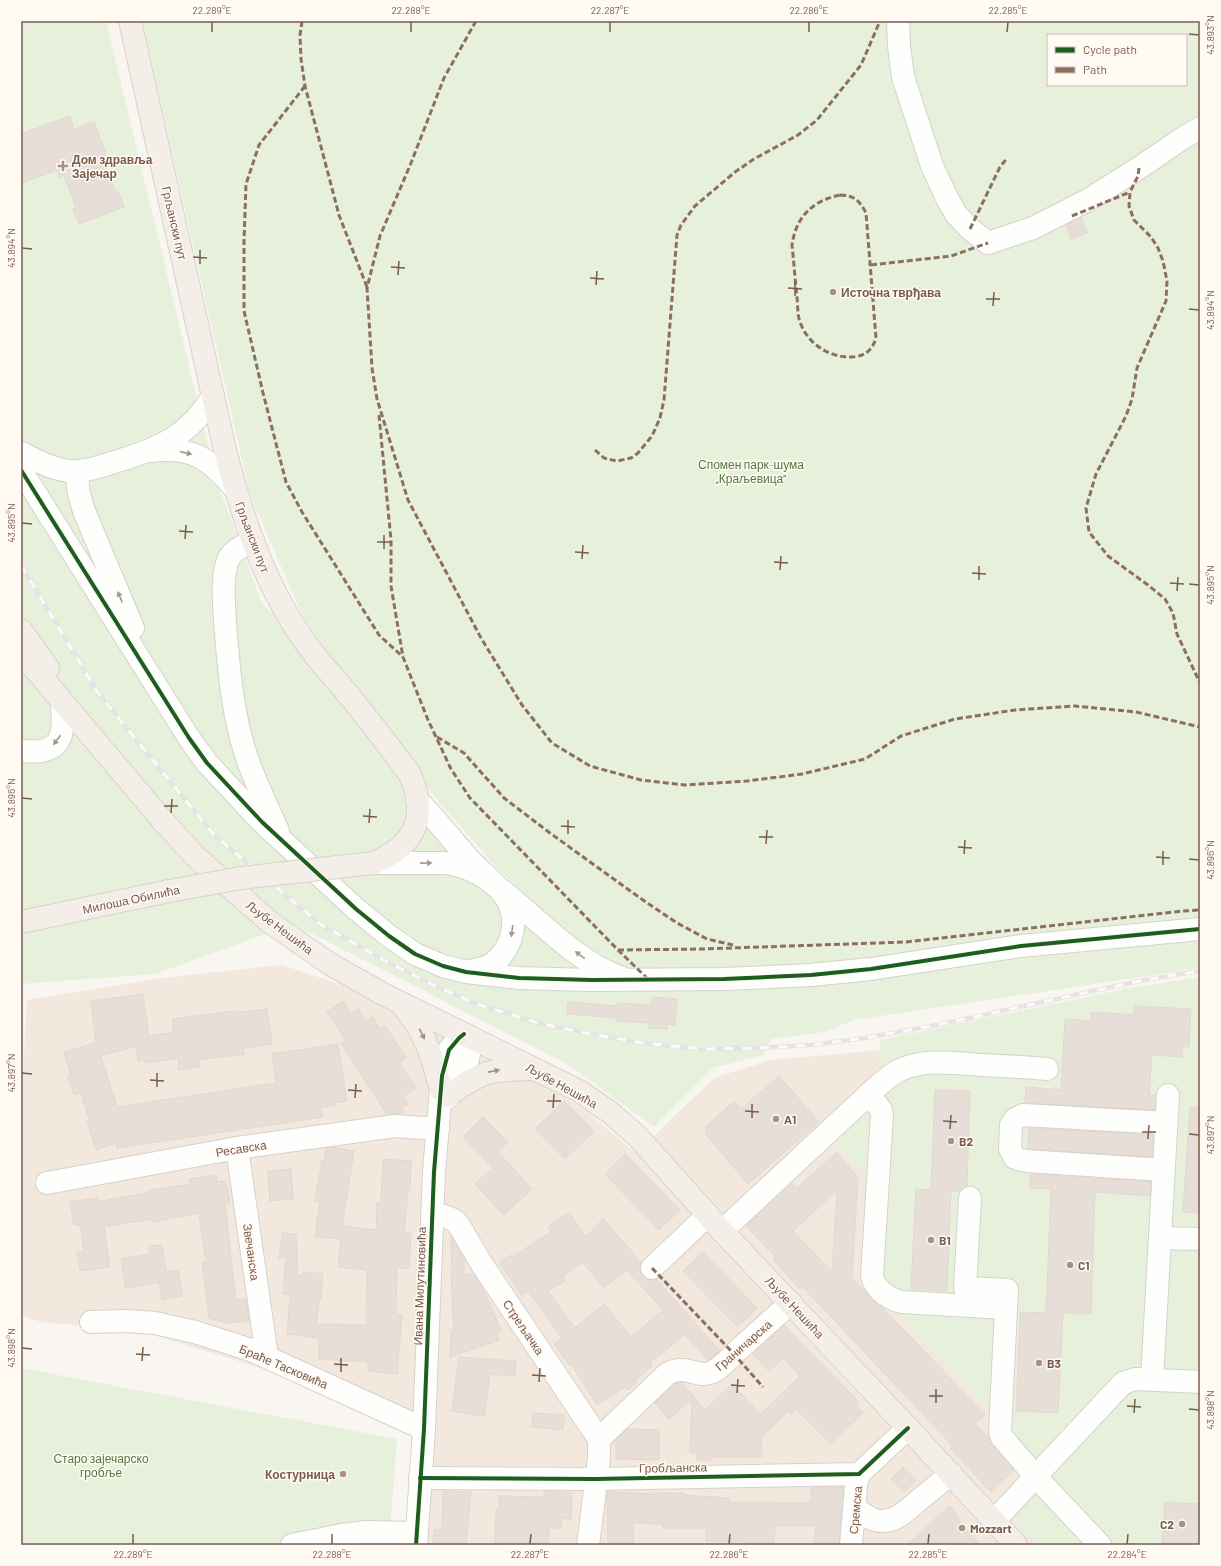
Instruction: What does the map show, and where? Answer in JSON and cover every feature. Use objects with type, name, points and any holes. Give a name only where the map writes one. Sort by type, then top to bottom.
[{"type":"main road","name":"Грљански пут","points":[[130,21],[235,489],[253,540],[273,589],[296,628],[310,649],[352,699],[409,773],[415,786],[417,800],[417,820],[410,837],[397,852],[388,857],[373,863],[241,878]]},
{"type":"main road","points":[[21,630],[118,767]]},
{"type":"main road","points":[[21,656],[34,668],[62,703],[118,767]]},
{"type":"main road","name":"Љубе Нешића","points":[[118,767],[163,821],[195,856],[256,910],[285,933],[330,964],[383,994],[579,1091],[612,1113],[638,1137],[722,1231],[1016,1545]]},
{"type":"main road","name":"Милоша Обилића","points":[[21,922],[168,891],[241,878]]},
{"type":"main road","points":[[400,1002],[423,1035],[436,1071],[443,1098],[478,1076],[493,1071],[534,1068]]},
{"type":"street","points":[[898,21],[899,46],[903,77],[932,166],[956,214],[970,229],[988,243],[1033,228],[1088,200],[1200,128]]},
{"type":"street","points":[[21,454],[44,464],[76,471],[99,467],[147,452],[167,442],[193,424],[206,408],[213,396]]},
{"type":"street","points":[[147,452],[174,450],[197,456],[215,466],[235,489]]},
{"type":"street","points":[[21,470],[157,684],[189,738],[207,763],[262,822],[356,909],[400,944],[415,954],[432,962],[466,972],[518,978],[724,979],[811,975],[871,969],[1020,946],[1200,929]]},
{"type":"street","points":[[76,471],[79,494],[84,511],[157,684]]},
{"type":"street","points":[[253,540],[235,550],[230,556],[226,565],[224,608],[229,677],[241,738],[251,769],[284,843]]},
{"type":"street","points":[[21,751],[41,751],[50,748],[60,740],[63,731],[62,703]]},
{"type":"street","points":[[417,800],[435,818],[469,860],[494,884],[567,945],[598,968],[627,979]]},
{"type":"street","points":[[373,863],[454,864],[472,869],[494,884],[507,900],[510,907],[513,920],[511,937],[503,953],[492,963],[479,969],[466,972]]},
{"type":"street","name":"Ивана Милутиновића","points":[[416,1539],[424,1428],[432,1214],[438,1129],[443,1098],[462,1076],[467,1062],[470,1052],[467,1035]]},
{"type":"street","points":[[722,1231],[882,1082],[898,1071],[913,1066],[926,1064],[951,1063],[1046,1069]]},
{"type":"street","points":[[869,1094],[881,1110],[882,1115],[872,1276],[874,1281],[888,1297],[902,1302],[1006,1308]]},
{"type":"street","points":[[1152,1379],[1168,1095]]},
{"type":"street","points":[[1164,1170],[1020,1160],[1015,1158],[1010,1149],[1011,1125],[1015,1119],[1023,1115],[1166,1123]]},
{"type":"street","name":"Ресавска","points":[[47,1183],[237,1148],[395,1126],[438,1129]]},
{"type":"street","name":"Звечанска","points":[[237,1148],[267,1357]]},
{"type":"street","points":[[970,1198],[965,1288],[1007,1290],[1000,1433],[1004,1441],[1036,1477],[1100,1545]]},
{"type":"street","name":"Стрељачка","points":[[432,1214],[444,1216],[454,1220],[460,1227],[481,1264],[599,1439]]},
{"type":"street","points":[[652,1268],[708,1215]]},
{"type":"street","points":[[1160,1238],[1200,1239]]},
{"type":"street","name":"Граничарска","points":[[599,1439],[668,1373],[675,1369],[683,1369],[702,1374],[709,1373],[726,1362],[791,1303]]},
{"type":"street","name":"Браће Тасковића","points":[[91,1322],[126,1321],[155,1323],[202,1334],[252,1350],[424,1428]]},
{"type":"street","points":[[994,1521],[1119,1386],[1129,1380],[1152,1379],[1200,1382]]},
{"type":"street","points":[[859,1474],[908,1428]]},
{"type":"street","points":[[588,1545],[599,1458],[599,1439]]},
{"type":"street","name":"Гробљанска","points":[[420,1478],[596,1479],[859,1474]]},
{"type":"street","name":"Сремска","points":[[851,1545],[856,1486],[859,1474]]},
{"type":"street","points":[[855,1507],[874,1520],[883,1522],[890,1521],[900,1515],[951,1474]]},
{"type":"street","points":[[292,1545],[366,1532],[416,1539]]},
{"type":"shaded area","points":[[282,965],[354,989],[543,1084],[587,1112],[636,1153],[714,1078],[770,1060],[904,1048],[1200,1545],[407,1545],[414,1432],[284,1375],[137,1330],[41,1322],[21,1316],[21,1117],[27,1000],[162,978]]},
{"type":"green space","name":"Спомен парк-шума „Краљевица”","points":[[21,21],[106,21],[217,482],[261,601],[530,924],[575,940],[499,870],[432,794],[303,617],[250,494],[142,21],[1200,21],[1200,968],[854,1020],[824,1032],[771,1039],[763,1055],[713,1068],[654,1127],[569,1065],[293,924],[155,974],[21,984]]},
{"type":"green space","points":[[1200,977],[1200,1545],[1037,1545],[1014,1519],[1053,1483],[867,1279],[875,1169],[858,1169],[829,1141],[878,1078],[880,1040],[1125,989]]},
{"type":"green space","name":"Старо зајечарско гробље","points":[[21,1368],[397,1439],[389,1545],[21,1545]]},
{"type":"building","name":"Дом здравља Зајечар","points":[[70,116],[74,129],[94,122],[108,160],[104,161],[115,192],[118,191],[124,207],[79,224],[73,209],[76,208],[64,175],[59,177],[57,170],[21,183],[21,134]]},
{"type":"building","points":[[1081,218],[1087,233],[1071,239],[1066,225]]},
{"type":"building","points":[[143,994],[149,1036],[174,1032],[172,1019],[235,1011],[235,1013],[267,1009],[272,1044],[243,1048],[244,1054],[199,1060],[200,1067],[179,1070],[178,1058],[145,1063],[145,1060],[138,1061],[136,1046],[101,1056],[117,1107],[276,1083],[272,1054],[338,1044],[347,1101],[321,1107],[323,1117],[117,1148],[116,1143],[96,1150],[87,1121],[89,1120],[81,1093],[74,1095],[68,1076],[71,1075],[64,1052],[96,1043],[91,1001]]},
{"type":"building","points":[[652,997],[677,999],[675,1025],[667,1024],[667,1029],[649,1028],[649,1023],[616,1021],[616,1018],[567,1014],[568,1002],[617,1006],[617,1003],[652,1005]]},
{"type":"building","points":[[343,1001],[351,1014],[358,1009],[366,1021],[372,1017],[380,1029],[385,1026],[406,1058],[399,1063],[416,1088],[403,1096],[408,1104],[402,1108],[404,1111],[400,1114],[387,1115],[341,1043],[347,1042],[327,1012]]},
{"type":"building","points":[[1134,1006],[1191,1009],[1189,1047],[1183,1046],[1182,1057],[1152,1055],[1149,1095],[1155,1096],[1155,1110],[1025,1103],[1026,1087],[1061,1090],[1065,1019],[1091,1021],[1091,1012],[1134,1015]]},
{"type":"building","name":"A1","points":[[779,1076],[819,1122],[748,1184],[707,1136],[705,1131],[706,1127],[734,1101],[741,1109]]},
{"type":"building","points":[[935,1090],[970,1091],[967,1186],[960,1191],[951,1191],[947,1291],[911,1289],[916,1189],[931,1190]]},
{"type":"building","points":[[564,1101],[594,1131],[565,1159],[535,1129]]},
{"type":"building","points":[[1190,1107],[1200,1107],[1200,1213],[1183,1212]]},
{"type":"building","points":[[483,1117],[508,1142],[498,1152],[532,1189],[504,1215],[475,1184],[493,1168],[463,1137]]},
{"type":"building","points":[[1029,1128],[1153,1135],[1152,1157],[1028,1149]]},
{"type":"building","points":[[332,1147],[354,1151],[342,1226],[377,1230],[376,1203],[381,1203],[383,1159],[411,1161],[410,1190],[408,1190],[404,1232],[411,1233],[409,1269],[397,1268],[396,1314],[402,1315],[397,1374],[368,1371],[368,1362],[319,1359],[319,1338],[287,1334],[290,1295],[283,1294],[286,1258],[279,1258],[282,1233],[296,1234],[298,1275],[303,1275],[303,1272],[323,1274],[321,1298],[316,1324],[366,1325],[367,1270],[338,1267],[341,1239],[315,1237],[320,1201],[315,1202],[322,1160],[325,1160],[326,1148]]},
{"type":"building","points":[[837,1152],[858,1178],[852,1277],[871,1299],[910,1336],[985,1415],[975,1424],[989,1438],[991,1444],[1014,1470],[991,1492],[950,1448],[953,1446],[803,1287],[800,1289],[773,1260],[776,1257],[746,1226],[792,1183],[797,1188]],"holes":[[[837,1190],[832,1272],[793,1231]]]},
{"type":"building","points":[[625,1154],[680,1210],[659,1230],[605,1174]]},
{"type":"building","points":[[291,1169],[293,1199],[270,1201],[268,1171]]},
{"type":"building","points":[[1031,1174],[1151,1182],[1150,1196],[1095,1192],[1091,1314],[1063,1313],[1058,1413],[1016,1411],[1020,1312],[1046,1313],[1051,1189],[1030,1188]]},
{"type":"building","points":[[216,1175],[217,1182],[226,1181],[230,1204],[225,1204],[236,1300],[246,1299],[249,1321],[228,1323],[209,1318],[202,1263],[206,1262],[199,1213],[153,1222],[152,1219],[104,1227],[110,1267],[80,1271],[77,1252],[84,1251],[80,1225],[74,1225],[70,1202],[97,1198],[97,1202],[148,1193],[147,1191],[190,1184],[189,1179]]},
{"type":"building","points":[[569,1212],[586,1237],[603,1219],[641,1262],[640,1271],[643,1276],[649,1280],[656,1279],[720,1351],[708,1360],[685,1334],[650,1363],[652,1366],[635,1380],[637,1382],[628,1390],[625,1387],[597,1405],[572,1365],[570,1366],[554,1344],[562,1338],[528,1291],[522,1296],[501,1266],[501,1261],[511,1255],[512,1257],[551,1232],[548,1227]],"holes":[[[583,1262],[603,1288],[627,1270],[663,1310],[631,1337],[604,1304],[575,1328],[548,1291],[565,1281],[563,1276]]]},
{"type":"building","points":[[451,1237],[464,1259],[464,1275],[473,1274],[480,1284],[501,1331],[496,1333],[499,1340],[450,1357],[451,1330],[454,1331],[452,1308]]},
{"type":"building","points":[[162,1245],[166,1272],[178,1270],[183,1296],[162,1300],[159,1282],[126,1288],[121,1259],[150,1254],[149,1246]]},
{"type":"building","points":[[703,1252],[757,1308],[738,1327],[683,1271]]},
{"type":"building","points":[[784,1325],[859,1402],[856,1406],[863,1413],[831,1444],[796,1409],[791,1414],[788,1411],[761,1438],[762,1457],[712,1457],[712,1460],[697,1460],[697,1453],[690,1452],[692,1399],[669,1419],[655,1403],[675,1384],[681,1382],[705,1410],[732,1384],[761,1414],[800,1376],[783,1358],[769,1371],[753,1354]]},
{"type":"building","points":[[459,1357],[516,1361],[515,1376],[490,1374],[484,1416],[452,1411]]},
{"type":"building","points":[[533,1413],[565,1415],[563,1430],[532,1427]]},
{"type":"building","points":[[627,1429],[659,1430],[659,1460],[616,1459],[616,1440]]},
{"type":"building","points":[[903,1467],[916,1480],[904,1492],[891,1479]]},
{"type":"building","points":[[811,1487],[843,1487],[839,1545],[814,1545],[816,1526],[775,1526],[774,1545],[746,1545],[746,1542],[706,1541],[706,1528],[663,1528],[663,1524],[634,1523],[633,1545],[608,1545],[607,1492],[654,1494],[683,1493],[683,1495],[729,1498],[728,1502],[811,1503]]},
{"type":"building","points":[[443,1491],[471,1492],[466,1545],[432,1545],[434,1529],[442,1530]]},
{"type":"building","points":[[544,1491],[572,1493],[571,1519],[562,1518],[561,1528],[549,1528],[549,1545],[495,1543],[496,1510],[499,1510],[499,1496],[544,1497]]},
{"type":"building","name":"C2","points":[[1165,1502],[1200,1504],[1200,1545],[1162,1545]]},
{"type":"building","points":[[949,1506],[958,1516],[957,1518],[980,1545],[907,1545]]},
{"type":"railway","points":[[21,565],[98,693],[214,835],[320,924],[389,963],[474,1003],[538,1023],[644,1043],[702,1049],[759,1048],[812,1045],[865,1038],[937,1025],[1144,980],[1200,971]]},
{"type":"marked path","points":[[302,21],[300,35],[301,59],[305,86],[339,215],[367,287]]},
{"type":"marked path","points":[[476,21],[444,78],[411,163],[380,236],[367,288],[372,368],[377,399],[408,500],[481,638],[522,705],[552,743],[590,766],[641,780],[685,785],[747,781],[802,774],[865,759],[901,736],[955,719],[1015,710],[1075,706],[1136,712],[1200,727]]},
{"type":"marked path","points":[[595,450],[604,458],[617,461],[631,458],[638,453],[652,436],[660,418],[664,400],[677,235],[681,225],[695,206],[735,172],[754,159],[798,135],[817,120],[861,65],[880,21]]},
{"type":"marked path","points":[[305,86],[259,145],[246,184],[244,311],[286,482],[302,512],[379,635],[403,657]]},
{"type":"marked path","points":[[970,229],[1000,167],[1007,158]]},
{"type":"marked path","points":[[1139,168],[1138,176],[1130,192],[1129,206],[1134,220],[1151,237],[1158,248],[1163,261],[1167,281],[1166,301],[1137,368],[1132,399],[1126,416],[1096,474],[1086,508],[1089,532],[1108,556],[1165,599],[1173,613],[1177,634],[1200,683]]},
{"type":"marked path","points":[[1072,216],[1130,192]]},
{"type":"marked path","points":[[840,195],[849,196],[856,200],[866,213],[876,338],[867,352],[852,357],[843,357],[827,352],[813,343],[803,330],[798,316],[792,245],[797,226],[807,212],[821,201],[840,195]]},
{"type":"marked path","points":[[871,265],[951,256],[988,243]]},
{"type":"marked path","points":[[379,415],[391,540],[391,586],[403,657],[428,720],[451,769],[470,798],[648,979]]},
{"type":"marked path","points":[[437,737],[464,753],[504,798],[640,898],[677,923],[707,939],[733,945]]},
{"type":"marked path","points":[[618,950],[702,949],[906,942],[1200,910]]},
{"type":"marked path","points":[[652,1268],[734,1354],[763,1387]]},
{"type":"cycle path","points":[[21,470],[189,738],[207,763],[262,822],[356,909],[389,936],[415,954],[443,966],[466,972],[519,978],[592,980],[724,979],[811,975],[871,969],[1021,946],[1200,929]]},
{"type":"cycle path","points":[[416,1545],[424,1429],[434,1172],[442,1076],[449,1050],[464,1034]]},
{"type":"cycle path","points":[[420,1478],[595,1479],[859,1474],[908,1428]]},
{"type":"place","name":"Дом здравља Зајечар","points":[[63,166]]},
{"type":"place","name":"Источна тврђава","points":[[833,292]]},
{"type":"place","name":"A1","points":[[776,1119]]},
{"type":"place","name":"B2","points":[[951,1141]]},
{"type":"place","name":"B1","points":[[931,1240]]},
{"type":"place","name":"C1","points":[[1070,1265]]},
{"type":"place","name":"B3","points":[[1039,1363]]},
{"type":"place","name":"Костурница","points":[[343,1474]]},
{"type":"place","name":"C2","points":[[1182,1524]]},
{"type":"place","name":"Mozzart","points":[[962,1528]]}]
